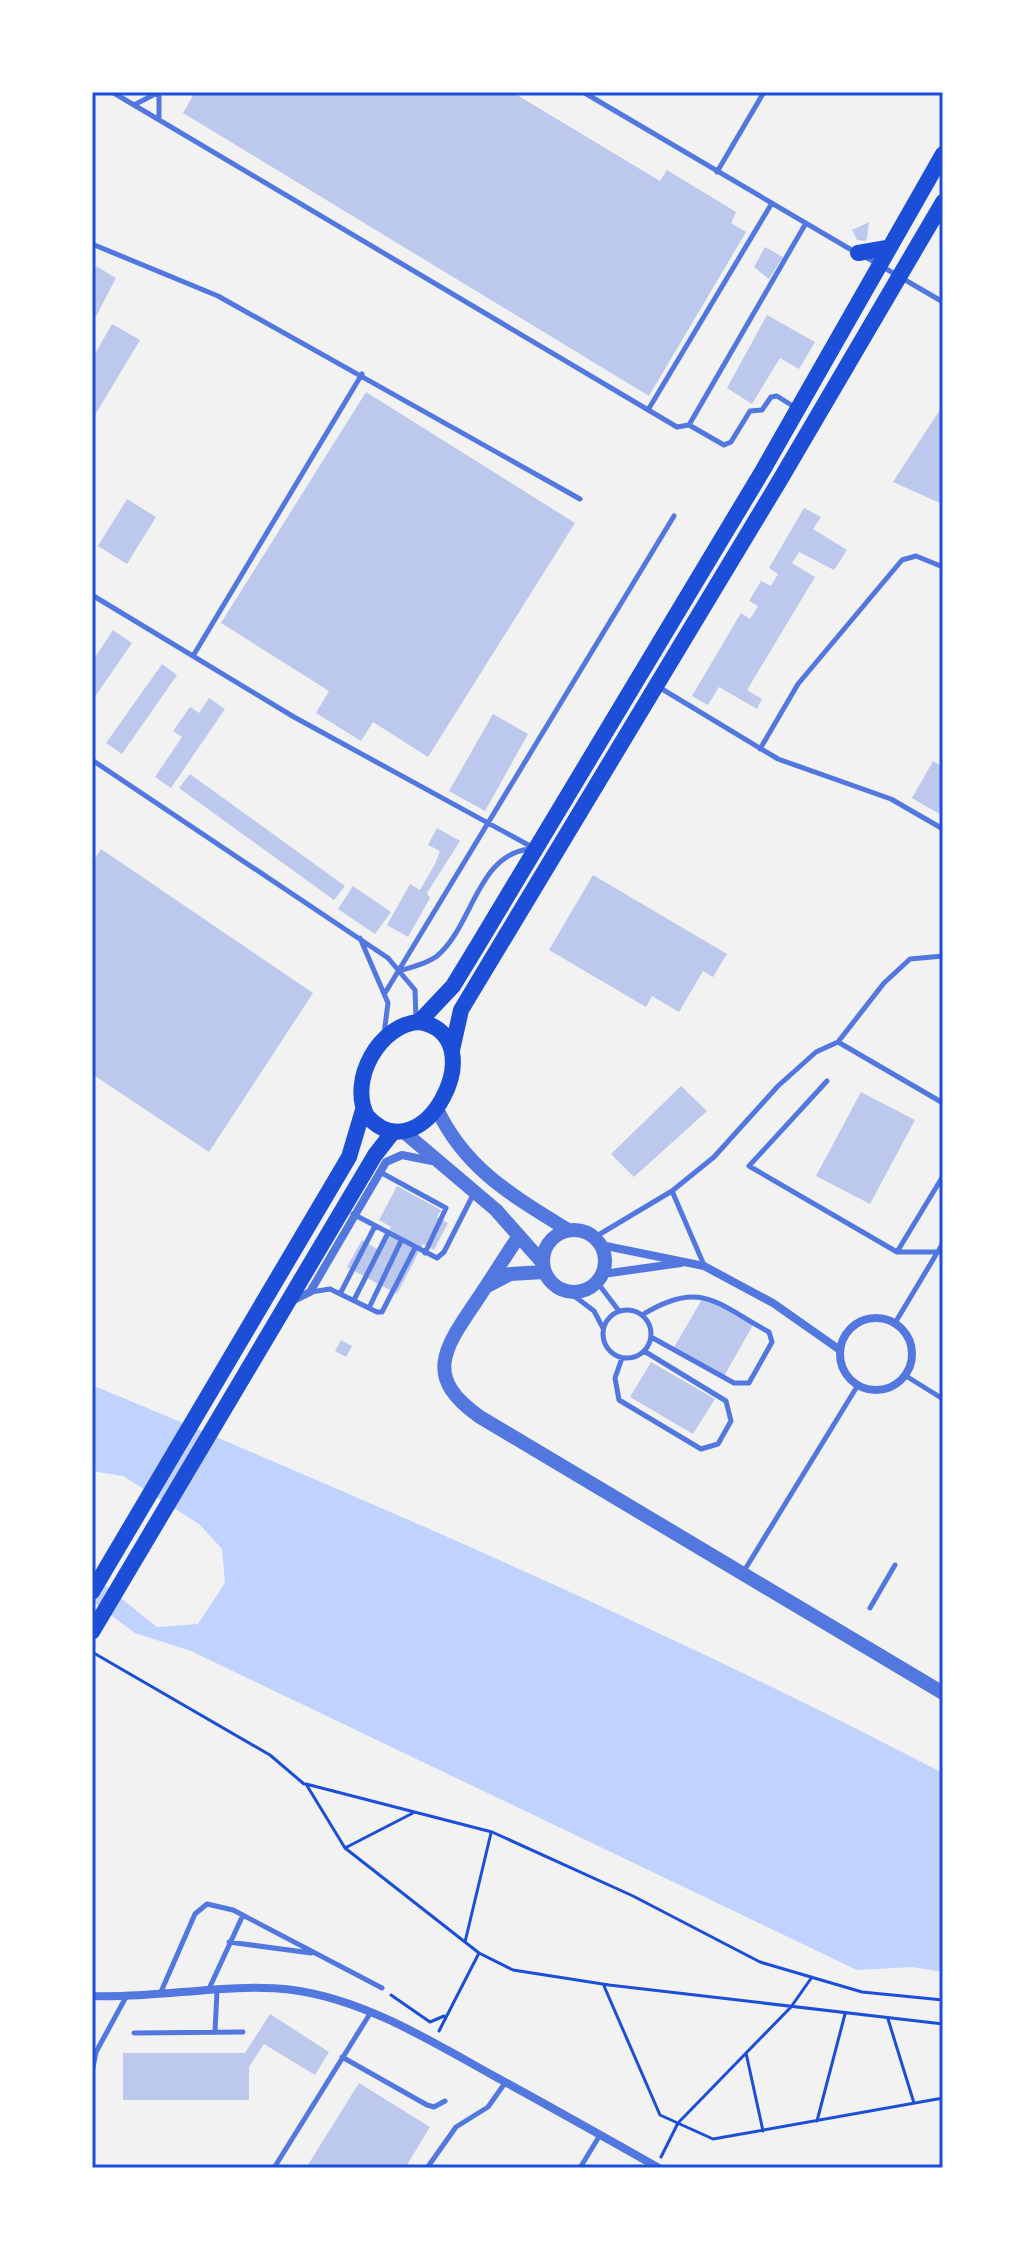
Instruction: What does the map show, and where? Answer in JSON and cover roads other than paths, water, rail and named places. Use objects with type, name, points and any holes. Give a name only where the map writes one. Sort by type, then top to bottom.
[{"type":"main road","points":[[92,1592],[265,1304],[349,1157],[363,1110],[365,1073],[382,1040],[393,1029],[418,1022],[453,986],[797,408],[877,264],[943,154]]},
{"type":"main road","points":[[92,1632],[375,1155],[399,1132],[427,1120],[437,1109],[453,1071],[452,1050],[461,1010],[943,202]]},
{"type":"main road","points":[[858,253],[887,248]]},
{"type":"main road","points":[[418,1022],[438,1028],[452,1050]]},
{"type":"main road","points":[[363,1110],[372,1122],[399,1132]]},
{"type":"street","points":[[437,1109],[458,1148],[501,1189],[568,1230],[587,1232],[598,1241],[605,1254],[600,1278]]},
{"type":"street","points":[[399,1132],[474,1192],[519,1236],[543,1267],[550,1282],[569,1292],[589,1288],[600,1278],[690,1262]]},
{"type":"street","points":[[285,1308],[310,1292],[386,1162],[402,1155],[439,1164]]},
{"type":"street","points":[[543,1267],[547,1244],[568,1230]]},
{"type":"street","points":[[519,1236],[448,1343],[444,1376],[452,1395],[480,1417],[943,1693]]},
{"type":"street","points":[[598,1241],[704,1266],[768,1301],[840,1350]]},
{"type":"street","points":[[486,1286],[510,1274],[543,1267]]},
{"type":"street","points":[[884,1318],[895,1323],[911,1341],[913,1353],[906,1376],[884,1390],[858,1385],[844,1370],[840,1350],[843,1338],[860,1321],[884,1318]]},
{"type":"street","points":[[92,1996],[290,1990],[317,1994],[371,2012],[433,2042],[658,2167]]},
{"type":"lane","points":[[112,92],[677,427],[689,425],[724,445],[731,442],[750,411],[762,410],[771,397],[777,396],[797,408]]},
{"type":"lane","points":[[134,105],[159,92],[159,120]]},
{"type":"lane","points":[[583,92],[943,302]]},
{"type":"lane","points":[[717,172],[764,92]]},
{"type":"lane","points":[[648,410],[772,203]]},
{"type":"lane","points":[[689,425],[806,223]]},
{"type":"lane","points":[[92,244],[218,296],[580,499]]},
{"type":"lane","points":[[193,656],[362,374]]},
{"type":"lane","points":[[385,993],[402,971],[674,516]]},
{"type":"lane","points":[[760,749],[798,684],[902,560],[916,556],[943,567]]},
{"type":"lane","points":[[92,595],[294,717],[535,848]]},
{"type":"lane","points":[[656,686],[760,749],[891,799],[943,829]]},
{"type":"lane","points":[[92,760],[359,937],[402,971],[415,990],[418,1022]]},
{"type":"lane","points":[[402,971],[436,958],[446,947],[495,867],[505,857],[516,850],[535,848]]},
{"type":"lane","points":[[359,937],[385,993],[388,1016],[382,1040]]},
{"type":"lane","points":[[598,1241],[672,1191],[714,1157],[778,1086],[816,1052],[838,1042],[884,983],[910,959],[943,956]]},
{"type":"lane","points":[[838,1042],[943,1103]]},
{"type":"lane","points":[[827,1081],[749,1166],[897,1252],[938,1252]]},
{"type":"lane","points":[[379,1171],[446,1208],[425,1253]]},
{"type":"lane","points":[[897,1252],[943,1176]]},
{"type":"lane","points":[[672,1191],[704,1266]]},
{"type":"lane","points":[[353,1214],[437,1258],[444,1252],[474,1192]]},
{"type":"lane","points":[[340,1294],[375,1226]]},
{"type":"lane","points":[[354,1300],[388,1233]]},
{"type":"lane","points":[[369,1308],[402,1240]]},
{"type":"lane","points":[[895,1323],[943,1243]]},
{"type":"lane","points":[[310,1292],[330,1289],[377,1312],[384,1309],[415,1248]]},
{"type":"lane","points":[[600,1278],[619,1311]]},
{"type":"lane","points":[[569,1292],[594,1311],[603,1328],[604,1343],[622,1358]]},
{"type":"lane","points":[[619,1311],[642,1315],[667,1300],[702,1296],[769,1332],[772,1342],[749,1383],[743,1385],[651,1337],[642,1315]]},
{"type":"lane","points":[[603,1328],[619,1311]]},
{"type":"lane","points":[[622,1358],[644,1351],[651,1337]]},
{"type":"lane","points":[[622,1358],[615,1378],[619,1400],[701,1449],[718,1444],[731,1421],[726,1401],[644,1351]]},
{"type":"lane","points":[[906,1376],[943,1399]]},
{"type":"lane","points":[[744,1572],[858,1385]]},
{"type":"lane","points":[[870,1608],[895,1565]]},
{"type":"lane","points":[[159,1995],[197,1908],[207,1904],[243,1915],[382,1988]]},
{"type":"lane","points":[[215,2032],[212,1991],[229,1942],[243,1915]]},
{"type":"lane","points":[[229,1942],[317,1953]]},
{"type":"lane","points":[[92,2073],[96,2052],[126,1997]]},
{"type":"lane","points":[[274,2168],[371,2012]]},
{"type":"lane","points":[[134,2033],[243,2032]]},
{"type":"lane","points":[[342,2057],[427,2105],[439,2106],[445,2101]]},
{"type":"lane","points":[[427,2168],[456,2127],[497,2099],[506,2082]]},
{"type":"lane","points":[[580,2168],[600,2135]]},
{"type":"water","points":[[92,1385],[522,1570],[734,1668],[943,1773],[943,1972],[913,1967],[857,1970],[191,1651],[135,1633],[92,1601],[92,1575],[157,1627],[198,1624],[225,1583],[222,1549],[199,1524],[123,1476],[92,1471]]}]
